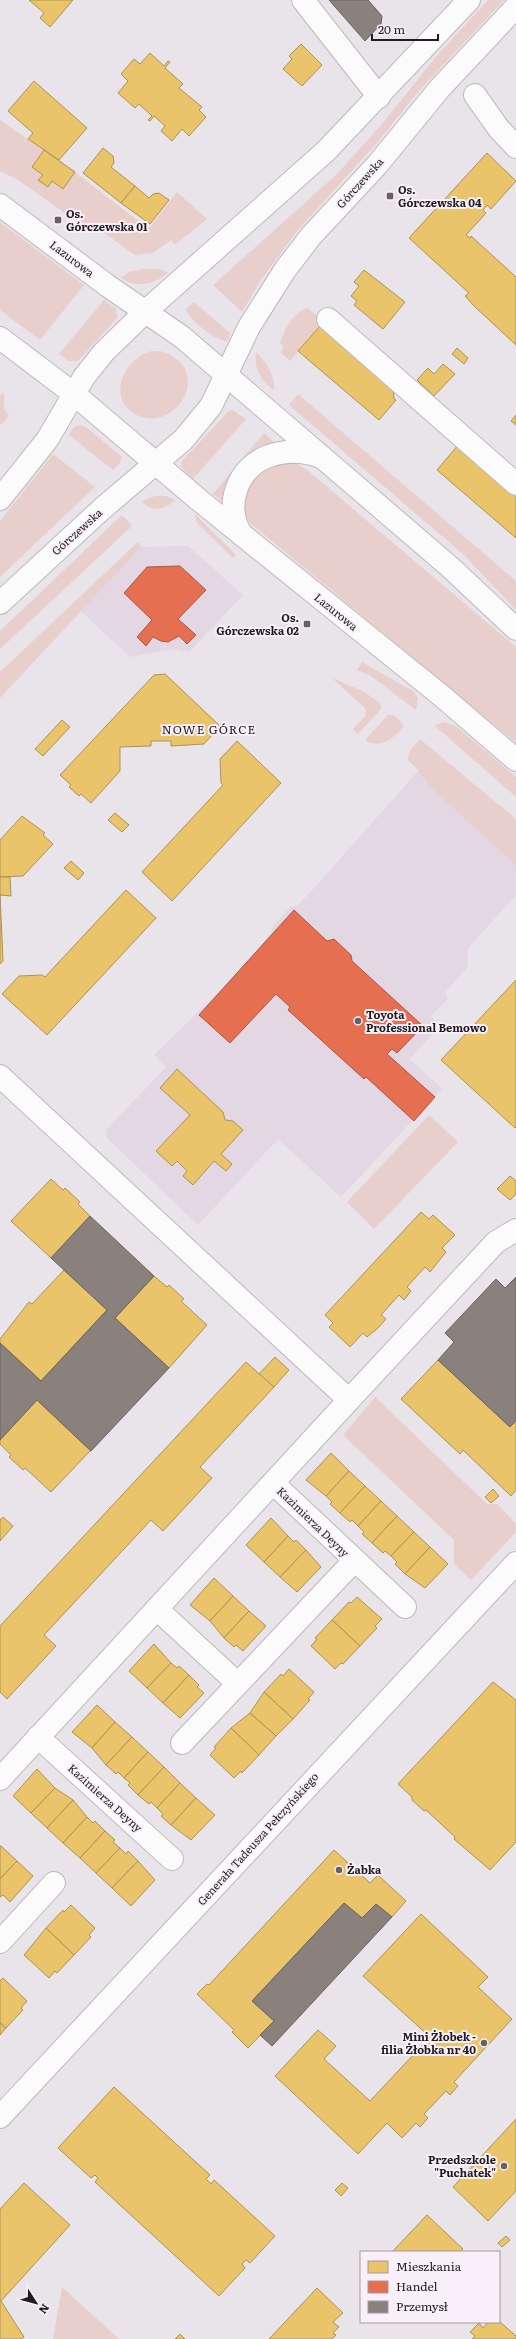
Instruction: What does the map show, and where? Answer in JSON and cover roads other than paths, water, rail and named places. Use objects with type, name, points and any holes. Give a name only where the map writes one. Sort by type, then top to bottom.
[{"type":"street","points":[[303,0],[379,97]]},
{"type":"street","points":[[0,499],[47,440],[84,376],[104,352],[146,311],[326,151],[379,97],[469,0]]},
{"type":"street","name":"Górczewska","points":[[0,603],[103,508],[183,440],[211,406],[227,376],[249,327],[268,295],[311,236],[377,165],[440,88],[516,7]]},
{"type":"street","points":[[475,95],[499,129],[516,147]]},
{"type":"street","name":"Lazurowa","points":[[0,205],[104,283],[182,337],[227,376]]},
{"type":"street","points":[[328,318],[516,484]]},
{"type":"street","points":[[0,338],[74,394]]},
{"type":"street","points":[[227,376],[450,567],[516,629]]},
{"type":"street","name":"Lazurowa","points":[[74,394],[241,534],[443,697],[516,760]]},
{"type":"street","points":[[241,534],[233,518],[233,497],[242,479],[253,466],[261,459],[278,453],[309,453],[322,457]]},
{"type":"street","points":[[0,1076],[348,1400]]},
{"type":"street","name":"Kazimierza Deyny","points":[[0,1779],[348,1400],[496,1242],[516,1230]]},
{"type":"street","name":"Kazimierza Deyny","points":[[272,1483],[405,1607]]},
{"type":"street","name":"Kazimierza Deyny","points":[[182,1742],[354,1561]]},
{"type":"street","name":"Generała Tadeusza Pełczyńskiego","points":[[0,2117],[516,1563]]},
{"type":"street","points":[[157,1609],[237,1683]]},
{"type":"street","name":"Kazimierza Deyny","points":[[38,1738],[172,1859]]},
{"type":"street","points":[[2,1937],[54,1883]]},
{"type":"place","name":"Os. Górczewska 04","points":[[390,196]]},
{"type":"place","name":"Os. Górczewska 01","points":[[58,220]]},
{"type":"place","name":"Os. Górczewska 02","points":[[307,624]]},
{"type":"place","name":"Toyota Professional Bemowo","points":[[358,1021]]},
{"type":"place","name":"Żabka","points":[[339,1870]]},
{"type":"place","name":"Mini Żłobek - filia Żłobka nr 40","points":[[484,2043]]},
{"type":"place","name":"Przedszkole \"Puchatek\"","points":[[504,2166]]},
{"type":"district","name":"NOWE GÓRCE","points":[[209,730]]}]
